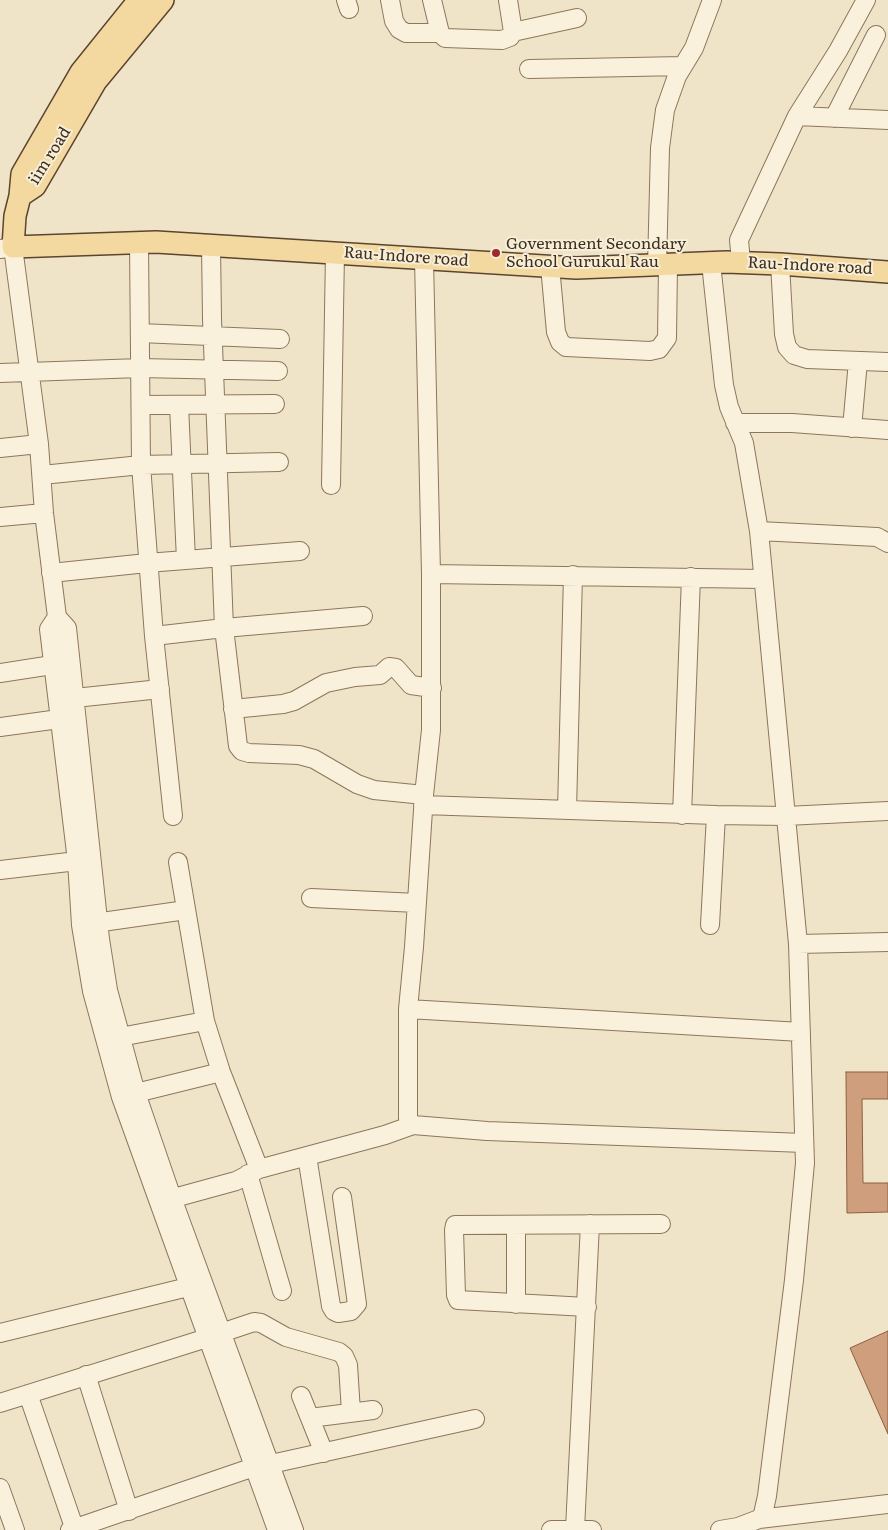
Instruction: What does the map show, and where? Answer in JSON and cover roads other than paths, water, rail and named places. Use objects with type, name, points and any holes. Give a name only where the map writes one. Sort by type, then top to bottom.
[{"type":"main road","name":"iim road","points":[[20,196],[22,174],[81,72],[139,0]]},
{"type":"main road","name":"iim road","points":[[20,196],[35,186],[96,81],[164,0]]},
{"type":"main road","points":[[7,248],[20,196]]},
{"type":"main road","name":"Rau-Indore road","points":[[7,248],[139,242],[335,252],[576,268],[741,262],[888,272]]},
{"type":"street","points":[[390,0],[394,21],[399,29],[406,33],[440,33],[451,39],[502,40],[510,37],[513,32],[508,0]]},
{"type":"street","points":[[432,0],[440,33]]},
{"type":"street","points":[[550,266],[556,332],[560,342],[566,347],[650,351],[659,349],[667,338],[663,266],[662,128],[670,95],[701,31],[712,0]]},
{"type":"street","points":[[741,262],[739,240],[797,116],[850,30],[866,0]]},
{"type":"street","points":[[513,32],[577,18]]},
{"type":"street","points":[[834,118],[882,36],[850,30]]},
{"type":"street","points":[[529,69],[683,66]]},
{"type":"street","points":[[797,116],[888,120]]},
{"type":"street","points":[[139,242],[142,465],[154,636],[173,816]]},
{"type":"street","points":[[211,245],[224,628],[235,736],[242,751],[299,755],[314,758],[356,784],[374,790],[423,800],[567,810],[716,815],[786,816],[888,811]]},
{"type":"street","points":[[7,248],[29,372],[39,444],[44,513],[57,617],[49,630],[75,698],[90,924],[92,991],[121,1097],[165,1200],[262,1465],[294,1530]]},
{"type":"street","points":[[331,485],[335,252]]},
{"type":"street","points":[[413,1125],[408,1119],[407,1110],[408,1009],[423,800],[431,730],[432,688],[424,259]]},
{"type":"street","points":[[711,263],[724,385],[734,423],[744,444],[748,461],[758,531],[798,944],[805,1163],[794,1280],[767,1496],[763,1514],[759,1519]]},
{"type":"street","points":[[780,264],[787,347],[794,356],[807,359],[888,362]]},
{"type":"street","points":[[140,333],[280,339]]},
{"type":"street","points":[[852,428],[858,361]]},
{"type":"street","points":[[0,373],[140,368],[214,368],[278,371]]},
{"type":"street","points":[[141,404],[275,404]]},
{"type":"street","points":[[179,405],[186,560]]},
{"type":"street","points":[[734,423],[792,423],[888,430]]},
{"type":"street","points":[[0,448],[39,444]]},
{"type":"street","points":[[42,475],[142,465],[279,462]]},
{"type":"street","points":[[0,517],[44,513]]},
{"type":"street","points":[[758,531],[877,537],[888,541]]},
{"type":"street","points":[[51,573],[300,551]]},
{"type":"street","points":[[431,574],[763,579]]},
{"type":"street","points":[[567,810],[573,575]]},
{"type":"street","points":[[682,814],[691,577]]},
{"type":"street","points":[[154,636],[363,616]]},
{"type":"street","points":[[0,673],[62,663]]},
{"type":"street","points":[[62,663],[59,719],[77,861],[90,924],[188,1287],[214,1336]]},
{"type":"street","points":[[233,709],[283,704],[294,701],[326,683],[347,678],[380,676],[389,667],[396,668],[410,685],[432,688]]},
{"type":"street","points":[[75,698],[160,690]]},
{"type":"street","points":[[0,727],[59,719]]},
{"type":"street","points":[[710,925],[716,815]]},
{"type":"street","points":[[0,870],[77,861]]},
{"type":"street","points":[[178,862],[205,1021],[254,1172],[282,1291]]},
{"type":"street","points":[[312,898],[417,903]]},
{"type":"street","points":[[90,924],[186,910]]},
{"type":"street","points":[[798,944],[888,942]]},
{"type":"street","points":[[408,1009],[801,1032]]},
{"type":"street","points":[[120,1037],[205,1021]]},
{"type":"street","points":[[136,1093],[221,1072]]},
{"type":"street","points":[[165,1200],[236,1181],[254,1172],[385,1135],[413,1125],[486,1131],[804,1143]]},
{"type":"street","points":[[307,1156],[331,1306],[338,1313],[351,1311],[357,1304],[342,1197]]},
{"type":"street","points":[[575,1529],[590,1224]]},
{"type":"street","points":[[587,1307],[458,1300],[456,1295],[454,1230],[456,1225],[661,1224]]},
{"type":"street","points":[[516,1225],[516,1304]]},
{"type":"street","points":[[0,1333],[188,1287]]},
{"type":"street","points":[[0,1403],[254,1322],[261,1323],[286,1337],[339,1352],[344,1356],[348,1365],[351,1412]]},
{"type":"street","points":[[86,1375],[130,1511]]},
{"type":"street","points":[[28,1394],[73,1530],[262,1465],[475,1419]]},
{"type":"street","points":[[301,1396],[324,1453]]},
{"type":"street","points":[[310,1418],[374,1410]]},
{"type":"street","points":[[262,1465],[277,1530]]},
{"type":"street","points":[[0,1488],[15,1530]]},
{"type":"street","points":[[720,1530],[738,1527],[759,1519],[888,1504]]},
{"type":"street","points":[[551,1530],[592,1530]]},
{"type":"place","name":"Government Secondary School Gurukul Rau","points":[[496,253]]}]
